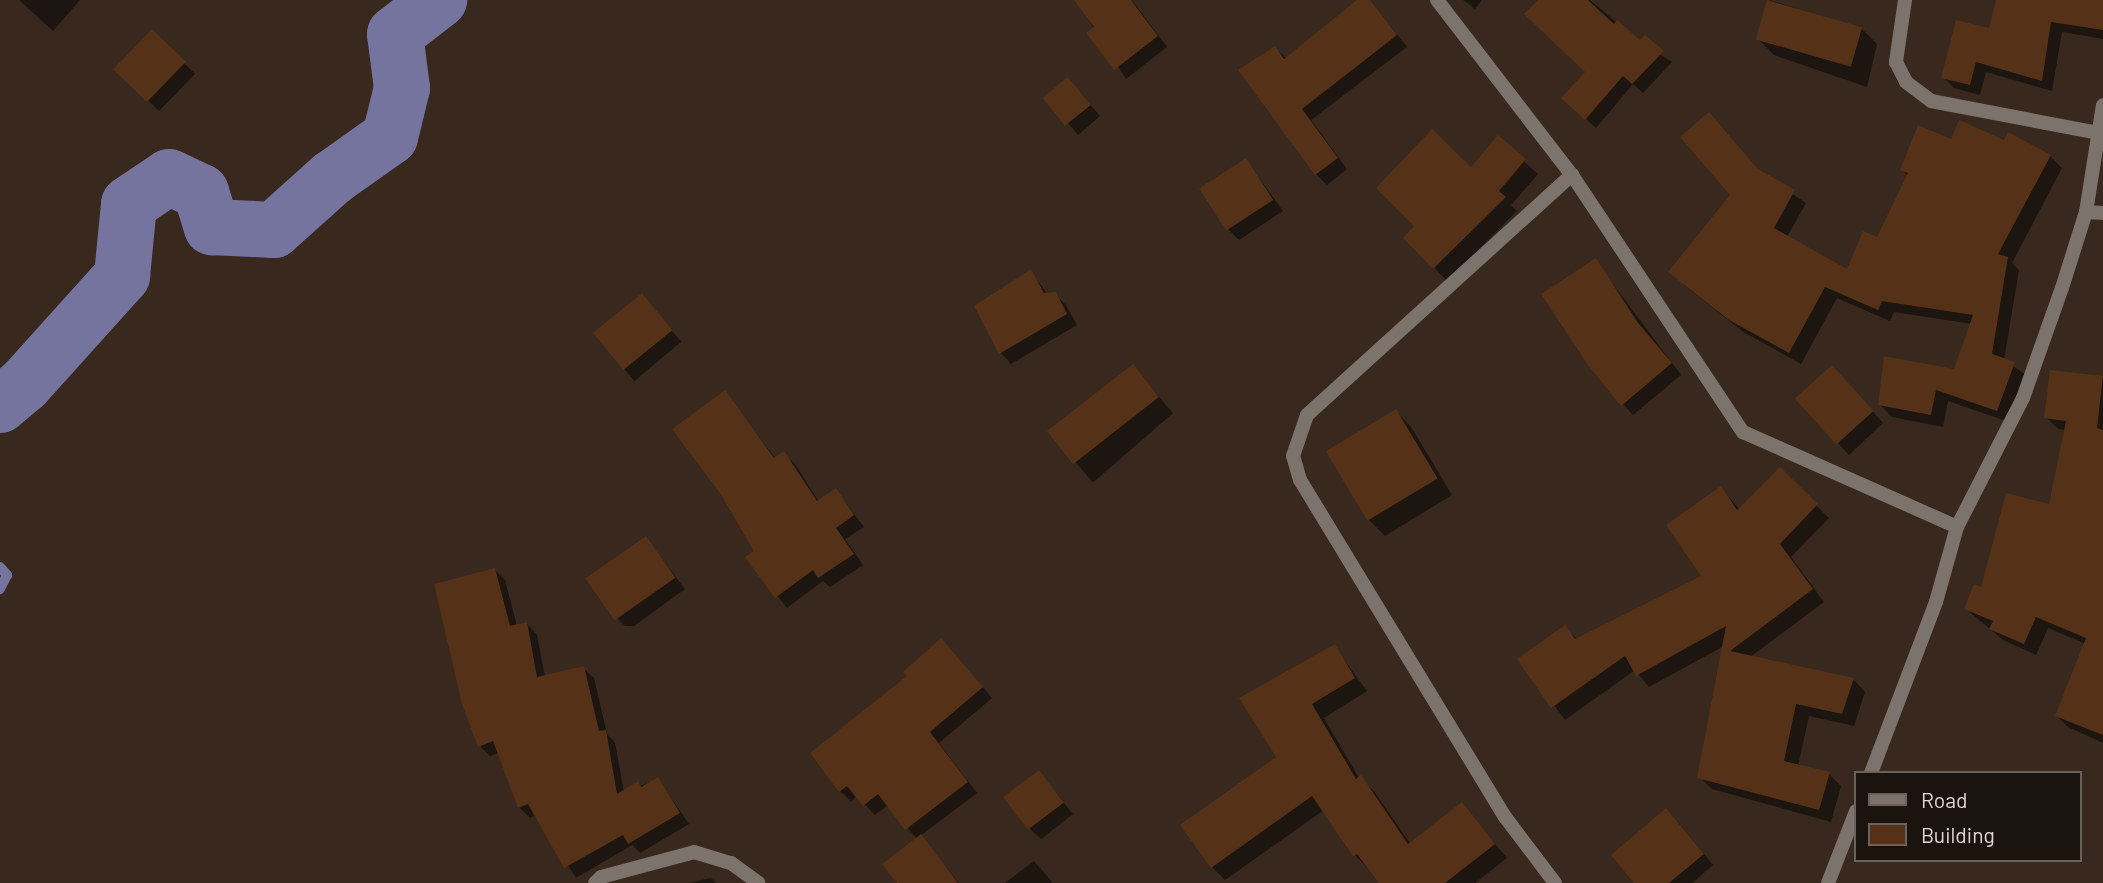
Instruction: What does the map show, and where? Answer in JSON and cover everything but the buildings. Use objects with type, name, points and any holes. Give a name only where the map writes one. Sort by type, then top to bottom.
[{"type":"street","points":[[1437,0],[1572,175],[1743,432],[1958,527]]},
{"type":"street","points":[[1905,0],[1896,62],[1906,82],[1931,101],[2098,133]]},
{"type":"street","points":[[1872,771],[1936,602],[1958,527],[2024,398],[2086,212],[2103,105]]},
{"type":"street","points":[[1555,883],[1505,817],[1300,480],[1293,456],[1307,415],[1572,175]]},
{"type":"street","points":[[2086,212],[2103,213]]},
{"type":"street","points":[[1828,883],[1854,816]]},
{"type":"street","points":[[595,883],[601,877],[694,852],[731,863],[759,883]]},
{"type":"waterway","points":[[0,405],[24,385],[122,276],[129,204],[169,177],[201,192],[212,227],[274,230],[332,178],[390,137],[402,88],[395,34],[439,0]]},
{"type":"waterway","points":[[0,567],[7,575],[0,589]]}]
